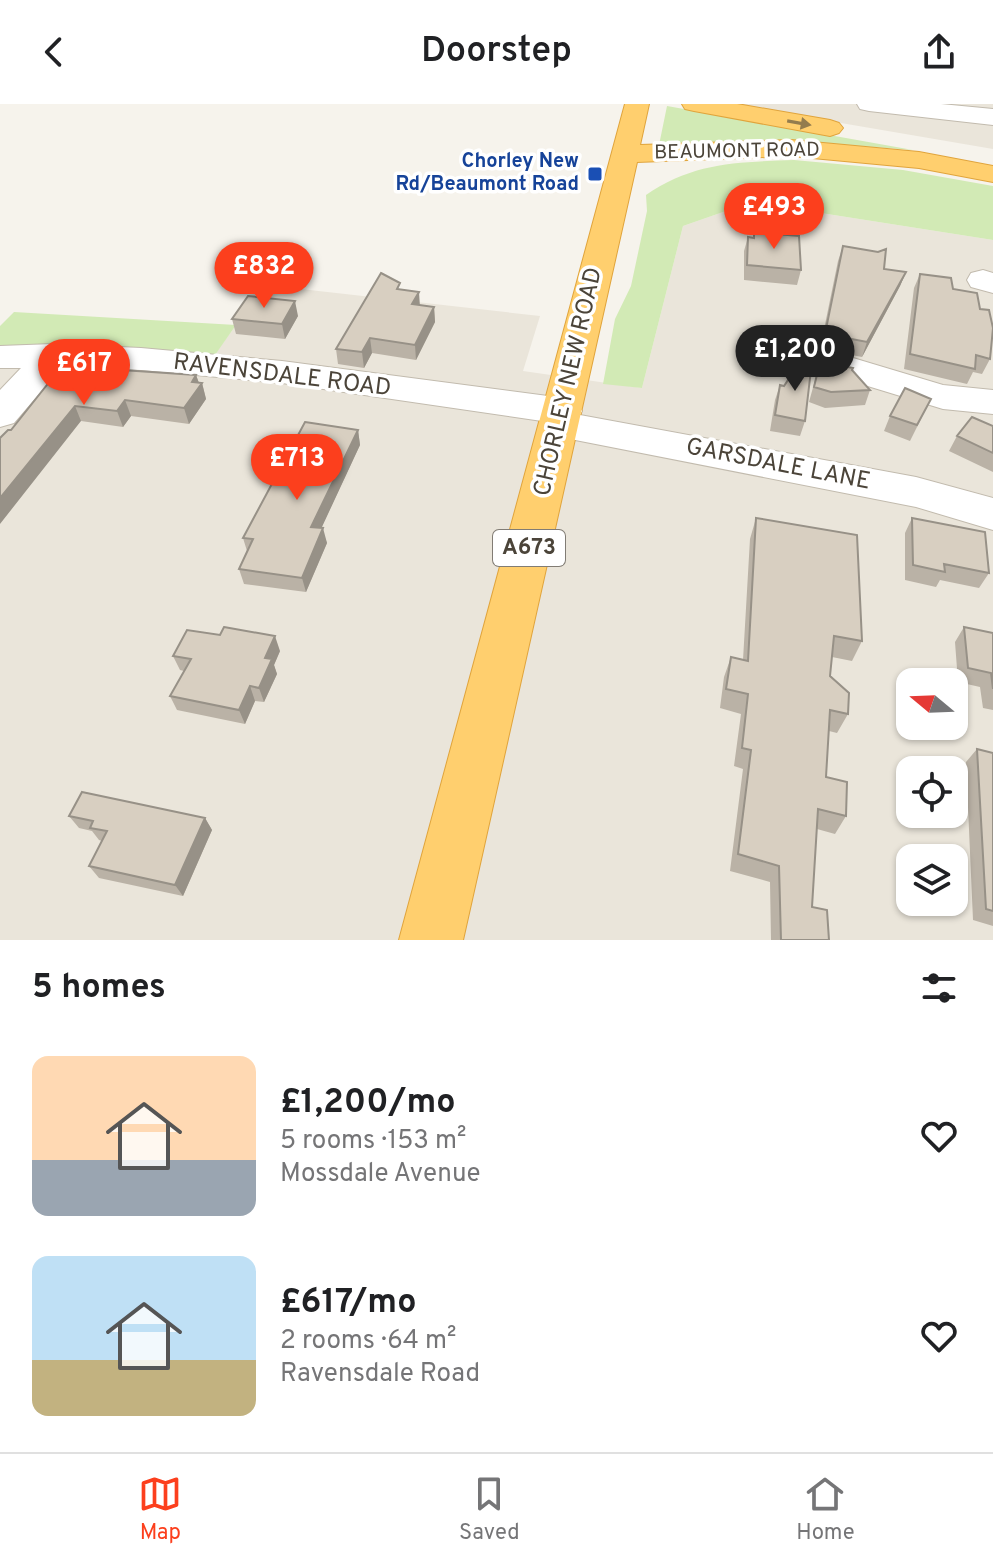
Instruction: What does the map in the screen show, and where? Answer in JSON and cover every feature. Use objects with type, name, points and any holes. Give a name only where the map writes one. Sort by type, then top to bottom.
[{"type":"highway","name":"CHORLEY NEW ROAD","points":[[431,940],[637,104]]},
{"type":"highway","name":"BEAUMONT ROAD","points":[[694,104],[993,158]]},
{"type":"highway","name":"BEAUMONT ROAD","points":[[623,154],[791,148],[833,150],[919,160],[993,174]]},
{"type":"highway","points":[[611,204],[646,177],[712,152]]},
{"type":"street","points":[[869,104],[993,117]]},
{"type":"street","points":[[0,414],[53,355]]},
{"type":"street","name":"RAVENSDALE ROAD","points":[[0,357],[53,355],[231,367],[562,418]]},
{"type":"street","points":[[755,357],[836,366],[915,392],[951,400],[993,402]]},
{"type":"street","name":"GARSDALE LANE","points":[[562,418],[916,492],[993,514]]},
{"type":"shaded area","points":[[730,104],[993,104],[993,149]]},
{"type":"shaded area","points":[[770,205],[993,240],[993,940],[0,940],[0,364],[32,362],[199,376],[265,285],[540,316],[523,371],[642,388],[683,226],[726,211]]},
{"type":"green space","points":[[667,106],[913,150],[789,141],[658,150]]},
{"type":"green space","points":[[794,160],[903,170],[993,186],[993,240],[770,205],[726,211],[683,226],[642,388],[603,384],[615,319],[631,286],[647,211],[646,195],[699,170],[735,163]]},
{"type":"green space","points":[[14,312],[236,325],[215,355],[0,348],[0,326]]},
{"type":"building","points":[[754,232],[799,236],[801,270],[747,265],[748,237],[754,238]]},
{"type":"building","points":[[843,246],[878,252],[886,249],[884,269],[906,272],[867,342],[836,336],[826,329]]},
{"type":"building","points":[[381,273],[400,283],[397,289],[419,292],[412,304],[434,307],[415,345],[370,338],[362,352],[336,349]]},
{"type":"building","points":[[920,274],[951,278],[953,289],[977,293],[980,309],[989,310],[993,328],[990,359],[976,355],[975,369],[910,354]]},
{"type":"building","points":[[248,296],[295,301],[282,324],[232,319]]},
{"type":"building","points":[[801,360],[812,361],[805,421],[775,415],[780,385],[784,386]]},
{"type":"building","points":[[820,362],[853,368],[870,390],[831,392],[814,387]]},
{"type":"building","points":[[62,366],[196,375],[192,382],[202,383],[184,408],[125,400],[117,411],[75,406],[0,498],[0,438],[11,430]]},
{"type":"building","points":[[905,388],[931,399],[917,425],[890,416]]},
{"type":"building","points":[[972,417],[993,426],[993,453],[957,436]]},
{"type":"building","points":[[305,422],[358,430],[311,527],[323,528],[302,578],[239,569],[253,539],[243,538]]},
{"type":"building","points":[[756,518],[857,535],[862,641],[834,636],[830,676],[849,693],[848,714],[830,710],[826,777],[847,782],[846,816],[818,809],[812,907],[827,910],[829,940],[781,940],[779,866],[738,854],[751,750],[742,748],[748,694],[726,689],[731,657],[748,661]]},
{"type":"building","points":[[912,518],[985,532],[989,573],[944,564],[945,572],[913,565]]},
{"type":"building","points":[[224,627],[275,636],[265,658],[272,659],[259,688],[250,686],[239,710],[170,696],[191,659],[173,656],[187,630],[220,635]]},
{"type":"building","points":[[964,627],[993,633],[993,689],[991,673],[968,668]]},
{"type":"building","points":[[977,749],[993,753],[993,911],[986,909]]},
{"type":"building","points":[[82,792],[205,818],[175,885],[89,866],[107,831],[90,828],[93,821],[69,816]]},
{"type":"place","name":"Chorley New Rd/Beaumont Road","points":[[595,174]]}]
